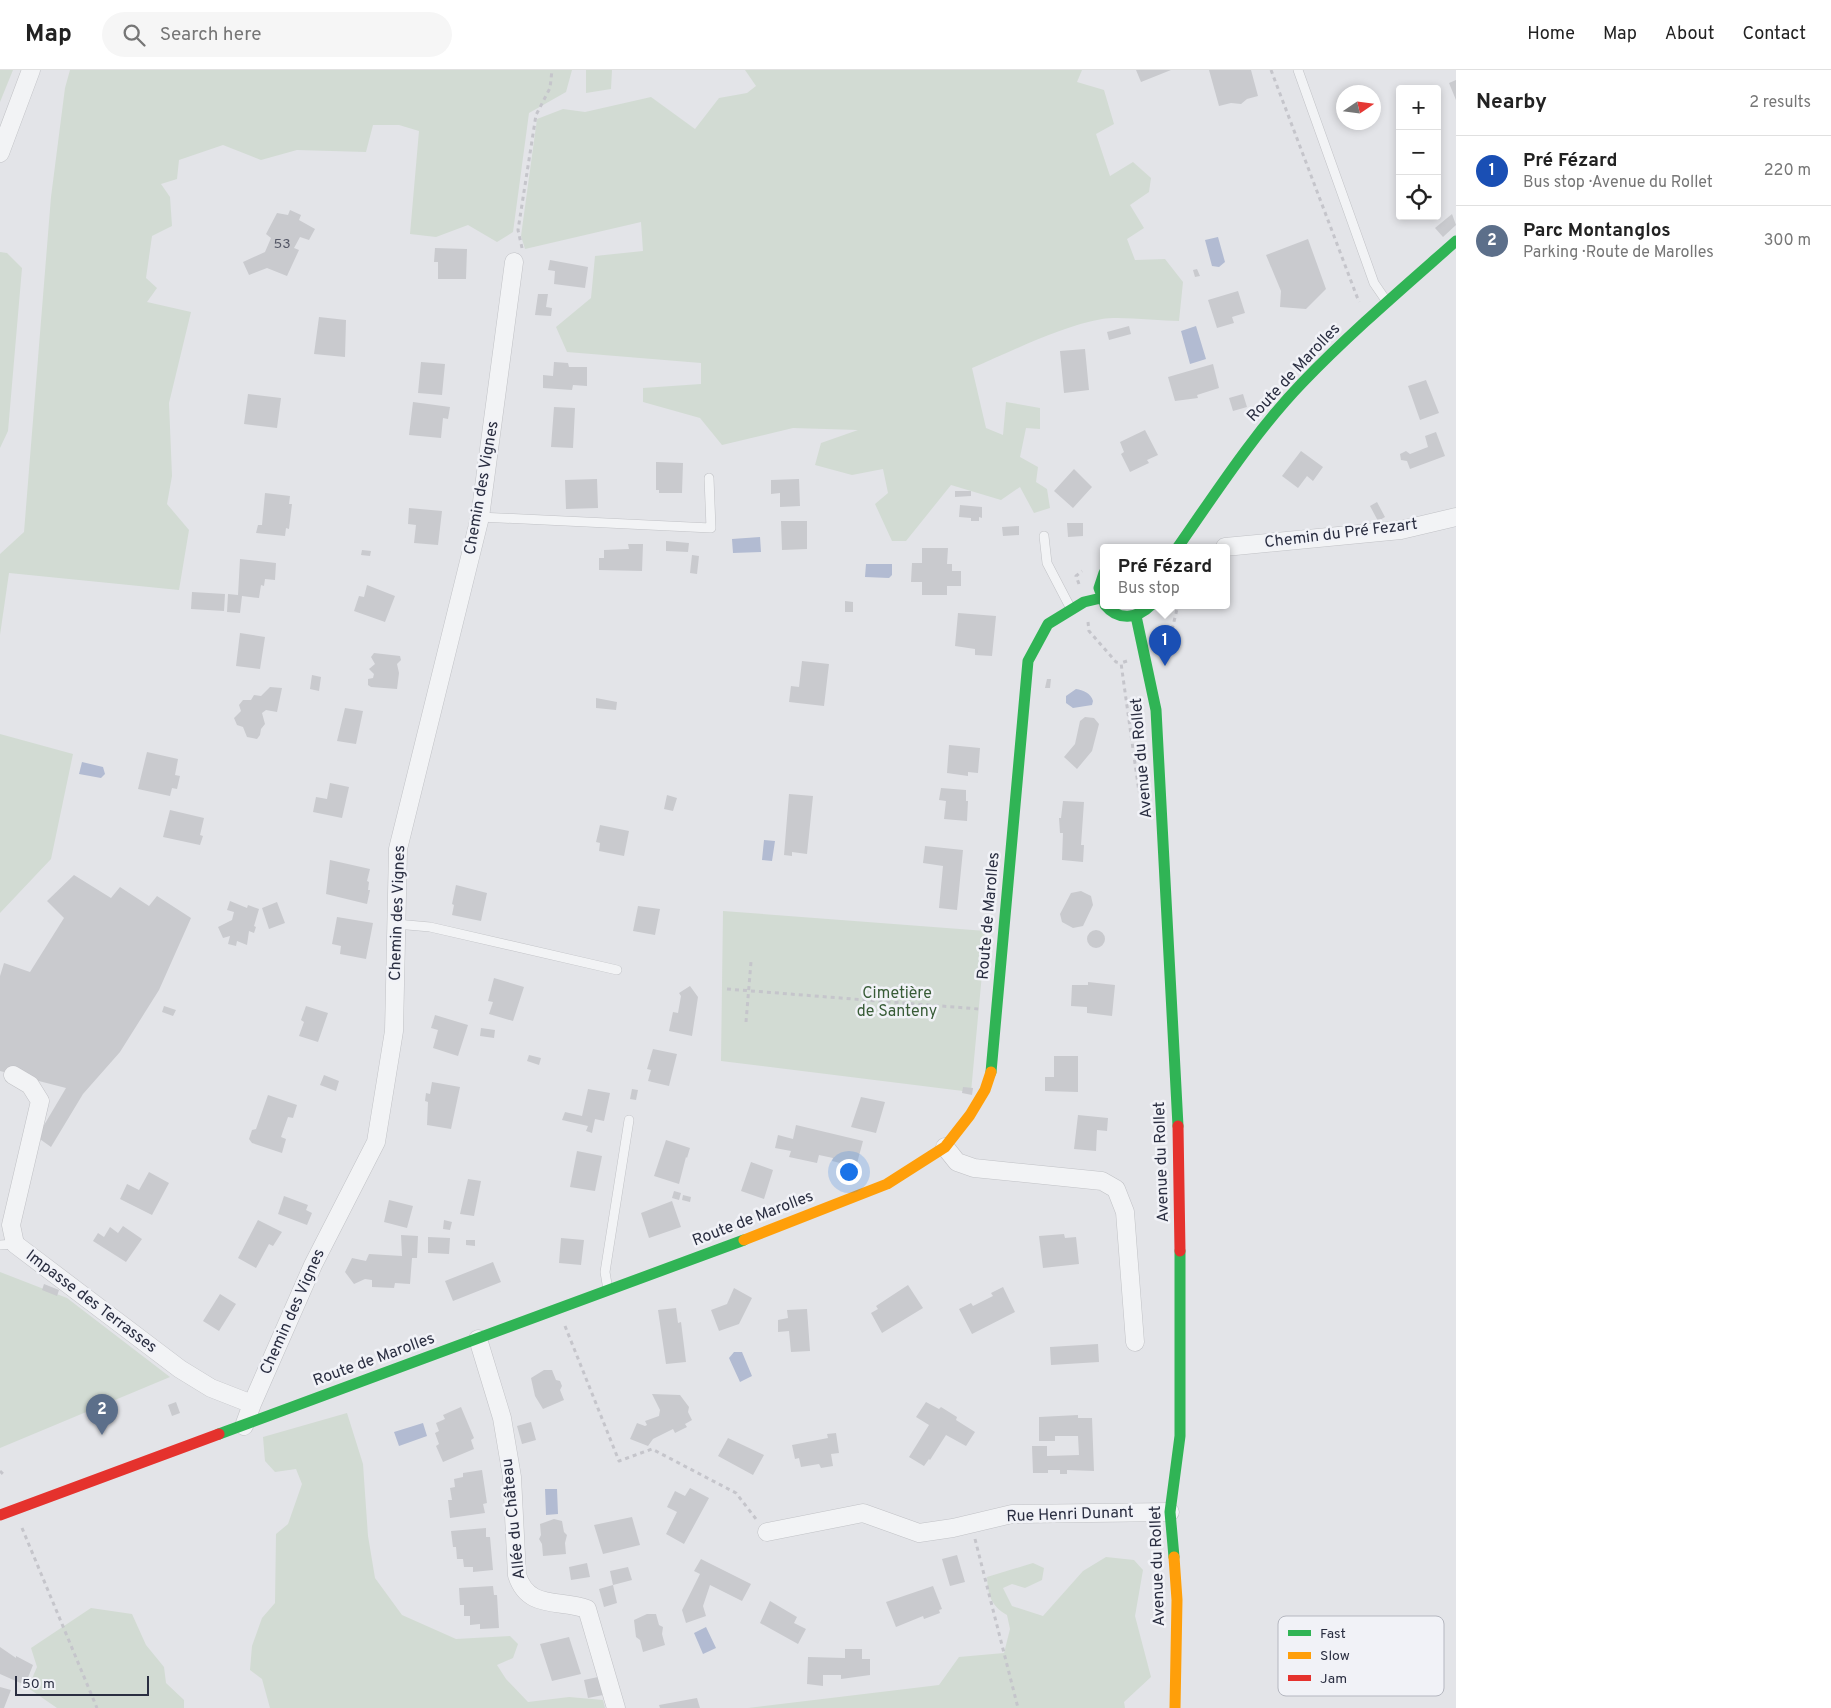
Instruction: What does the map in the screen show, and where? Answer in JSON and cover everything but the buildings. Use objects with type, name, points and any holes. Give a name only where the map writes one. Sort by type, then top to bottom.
[{"type":"street","points":[[0,153],[31,70]]},
{"type":"street","name":"Route de Marolles","points":[[1187,544],[1266,426],[1300,384],[1365,322],[1456,241]]},
{"type":"street","name":"Chemin des Vignes","points":[[244,1426],[313,1264],[376,1142],[394,1031],[398,849],[480,517],[514,262]]},
{"type":"street","name":"Chemin du Pré Fezart","points":[[1230,547],[1401,530],[1456,518]]},
{"type":"street","name":"Route de Marolles","points":[[0,1514],[244,1426],[887,1184],[945,1147],[970,1115],[985,1090],[993,1065],[1028,661],[1048,624],[1084,602],[1100,602]]},
{"type":"street","points":[[1111,609],[1116,614],[1124,617],[1136,616],[1147,609]]},
{"type":"street","name":"Avenue du Rollet","points":[[1136,616],[1156,710],[1165,850],[1180,1178],[1180,1436],[1170,1512],[1178,1600],[1175,1708]]},
{"type":"street","name":"Impasse des Terrasses","points":[[13,1075],[30,1084],[40,1101],[7,1244],[180,1369],[211,1388],[252,1404]]},
{"type":"street","points":[[945,1147],[957,1162],[974,1168],[1102,1181],[1116,1189],[1125,1212],[1135,1342]]},
{"type":"street","name":"Allée du Château","points":[[478,1338],[502,1418],[512,1477],[517,1575],[521,1589],[530,1597],[550,1602],[571,1603],[587,1609],[616,1708]]},
{"type":"street","name":"Rue Henri Dunant","points":[[767,1532],[863,1513],[919,1533],[1012,1514],[1170,1512]]},
{"type":"lane","points":[[1298,70],[1374,283],[1387,302]]},
{"type":"lane","points":[[480,517],[711,528],[709,478]]},
{"type":"lane","points":[[1044,536],[1047,562],[1071,610]]},
{"type":"lane","points":[[396,924],[430,927],[617,970]]},
{"type":"lane","points":[[608,1290],[606,1272],[629,1120]]},
{"type":"path","points":[[514,262],[522,252],[518,230],[536,115],[550,88],[552,70]]},
{"type":"path","points":[[1271,70],[1365,322]]},
{"type":"path","points":[[1139,794],[1132,732],[1121,663],[1145,655],[1171,634],[1177,609]]},
{"type":"path","points":[[746,1022],[752,962]]},
{"type":"path","points":[[727,989],[998,1011]]},
{"type":"path","points":[[558,1309],[620,1461],[652,1448],[736,1493],[767,1532]]},
{"type":"path","points":[[14,1509],[97,1708]]},
{"type":"path","points":[[970,1524],[1018,1708]]},
{"type":"green space","points":[[0,70],[13,70],[0,102]]},
{"type":"green space","points":[[70,70],[572,70],[566,92],[529,113],[513,232],[497,242],[468,225],[436,237],[410,234],[419,131],[399,125],[373,125],[366,152],[297,150],[261,160],[223,145],[179,160],[177,179],[161,184],[170,197],[172,226],[152,236],[146,278],[157,288],[147,302],[191,312],[169,403],[172,476],[167,504],[189,530],[179,590],[9,573],[0,635],[0,554],[24,532],[51,197],[65,88]]},
{"type":"green space","points":[[586,70],[612,70],[611,89],[586,93]]},
{"type":"green space","points":[[745,70],[1082,70],[1077,82],[1104,90],[1114,124],[1096,134],[1110,176],[1133,162],[1151,178],[1149,192],[1130,205],[1144,228],[1127,239],[1135,260],[1165,259],[1183,282],[1179,321],[1102,319],[1036,340],[972,368],[986,428],[1003,435],[1006,402],[1040,408],[1040,429],[1026,428],[1020,457],[1038,467],[1036,482],[1047,489],[1050,508],[1034,513],[1020,487],[1001,500],[951,485],[906,541],[892,541],[875,504],[888,493],[883,469],[852,475],[815,465],[821,443],[858,430],[793,428],[722,445],[700,418],[643,402],[643,388],[701,384],[701,363],[567,352],[556,327],[591,298],[595,256],[643,251],[641,222],[525,249],[521,236],[537,119],[563,109],[585,112],[651,97],[695,129],[719,98],[747,93],[756,86]]},
{"type":"green space","points":[[0,252],[7,253],[22,268],[8,431],[0,448]]},
{"type":"green space","points":[[0,734],[73,754],[51,859],[0,913]]},
{"type":"green space","name":"Cimetière de Santeny","points":[[723,911],[986,931],[971,1092],[721,1061]]},
{"type":"green space","points":[[0,1272],[67,1298],[170,1377],[0,1448]]},
{"type":"green space","points":[[347,1413],[363,1464],[368,1536],[375,1578],[402,1615],[456,1639],[510,1636],[518,1644],[513,1658],[497,1665],[506,1679],[528,1702],[569,1697],[603,1700],[605,1708],[270,1708],[262,1679],[250,1670],[252,1646],[262,1618],[275,1603],[276,1534],[288,1524],[302,1484],[296,1469],[275,1472],[265,1461],[263,1437]]},
{"type":"green space","points":[[1106,1557],[1134,1560],[1143,1570],[1135,1616],[1151,1677],[1124,1702],[1125,1708],[748,1708],[939,1685],[959,1657],[1004,1653],[1010,1629],[1007,1615],[997,1608],[991,1599],[987,1577],[1033,1563],[1044,1568],[1042,1580],[1025,1588],[1012,1584],[1003,1588],[1012,1606],[1043,1616],[1083,1571]]},
{"type":"green space","points":[[91,1608],[132,1614],[146,1645],[164,1667],[166,1683],[184,1700],[184,1708],[57,1708],[28,1688],[37,1667],[31,1648]]},
{"type":"water","points":[[1218,237],[1225,262],[1219,267],[1212,266],[1205,240]]},
{"type":"water","points":[[1196,326],[1206,359],[1190,364],[1181,331]]},
{"type":"water","points":[[760,537],[761,552],[733,553],[732,539]]},
{"type":"water","points":[[866,564],[892,564],[892,575],[889,578],[865,577]]},
{"type":"water","points":[[1076,689],[1089,694],[1093,701],[1092,705],[1073,708],[1066,703],[1066,696]]},
{"type":"water","points":[[82,762],[103,767],[105,774],[101,778],[79,774]]},
{"type":"water","points":[[764,840],[775,841],[772,861],[762,860]]},
{"type":"water","points":[[734,1352],[742,1352],[752,1376],[740,1382],[729,1358]]},
{"type":"water","points":[[423,1423],[427,1436],[399,1446],[394,1432]]},
{"type":"water","points":[[545,1489],[557,1489],[558,1514],[546,1515]]},
{"type":"water","points":[[706,1627],[716,1648],[703,1654],[694,1633]]},
{"type":"traffic: fast","points":[[1180,544],[1268,421],[1302,383],[1358,328],[1456,241]]},
{"type":"traffic: fast","points":[[1100,585],[1100,591]]},
{"type":"traffic: fast","points":[[991,1072],[1028,661],[1048,624],[1084,602],[1100,598]]},
{"type":"traffic: fast","points":[[1109,609],[1122,616],[1134,615],[1147,609]]},
{"type":"traffic: fast","points":[[1136,616],[1156,710],[1178,1126]]},
{"type":"traffic: fast","points":[[219,1434],[744,1240]]},
{"type":"traffic: fast","points":[[1174,1557],[1170,1512],[1180,1436],[1180,1251]]},
{"type":"traffic: slow","points":[[744,1240],[887,1184],[945,1147],[970,1115],[985,1090],[991,1072]]},
{"type":"traffic: slow","points":[[1174,1557],[1177,1600],[1175,1708]]},
{"type":"traffic: jam","points":[[1178,1126],[1180,1251]]},
{"type":"traffic: jam","points":[[0,1515],[219,1434]]},
{"type":"place","name":"Pré Fézard","points":[[1165,666]]},
{"type":"place","name":"Parc Montanglos","points":[[102,1435]]}]
